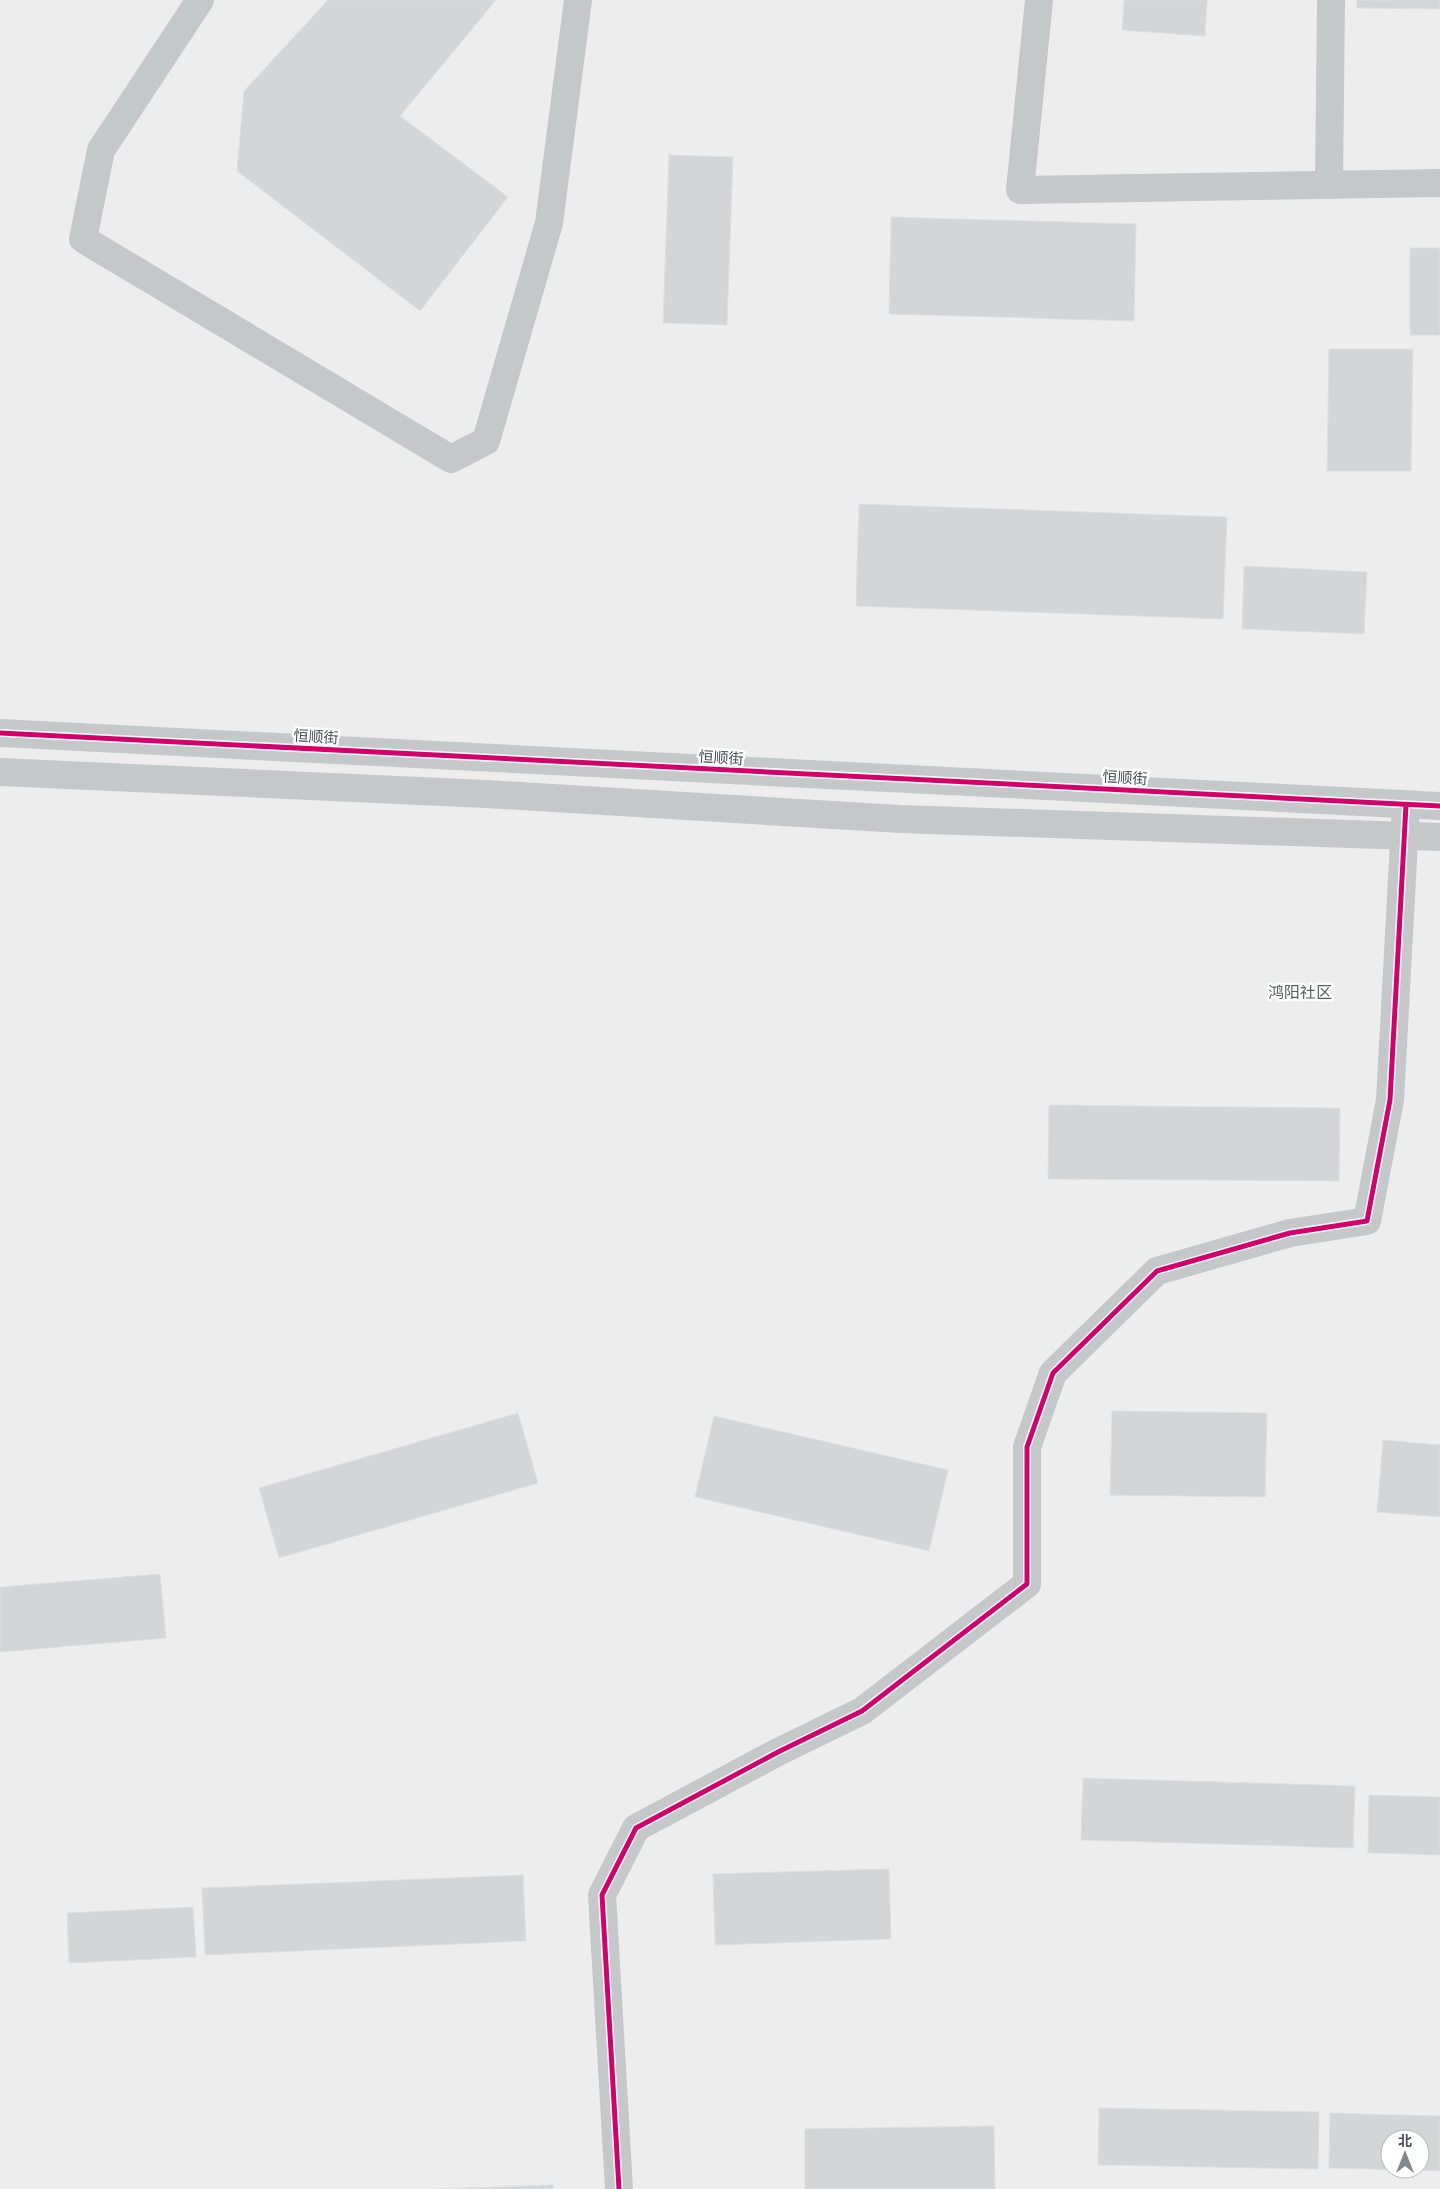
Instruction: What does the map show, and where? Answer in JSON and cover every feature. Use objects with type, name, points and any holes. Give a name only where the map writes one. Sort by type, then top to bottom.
[{"type":"street","points":[[200,0],[101,150],[83,239],[451,459],[486,442],[549,223],[578,0]]},
{"type":"street","points":[[1039,0],[1020,190],[1440,183]]},
{"type":"street","points":[[1330,185],[1331,0]]},
{"type":"street","name":"恒顺街","points":[[0,734],[1440,806]]},
{"type":"street","points":[[0,772],[486,794],[900,820],[1440,837]]},
{"type":"street","points":[[619,2189],[602,1895],[636,1828],[778,1752],[862,1711],[1027,1584],[1027,1447],[1053,1373],[1157,1272],[1290,1234],[1367,1221],[1390,1100],[1406,805]]},
{"type":"building","points":[[328,0],[496,0],[400,116],[508,197],[420,311],[237,171],[244,91]]},
{"type":"building","points":[[1124,0],[1207,0],[1205,36],[1122,30]]},
{"type":"building","points":[[1357,0],[1440,0],[1440,9],[1357,8]]},
{"type":"building","points":[[669,155],[733,157],[727,325],[663,323]]},
{"type":"building","points":[[891,217],[1136,224],[1134,321],[889,314]]},
{"type":"building","points":[[1410,248],[1440,248],[1440,335],[1410,335]]},
{"type":"building","points":[[1329,349],[1413,349],[1411,471],[1327,471]]},
{"type":"building","points":[[859,504],[1227,517],[1223,619],[856,606]]},
{"type":"building","points":[[1244,566],[1367,572],[1364,634],[1242,629]]},
{"type":"building","points":[[1049,1105],[1340,1108],[1339,1181],[1048,1179]]},
{"type":"building","points":[[1112,1411],[1267,1413],[1265,1497],[1110,1495]]},
{"type":"building","points":[[518,1413],[538,1483],[279,1558],[259,1488]]},
{"type":"building","points":[[714,1416],[948,1470],[929,1551],[695,1497]]},
{"type":"building","points":[[1383,1440],[1440,1445],[1440,1517],[1377,1512]]},
{"type":"building","points":[[160,1574],[166,1638],[0,1652],[0,1587]]},
{"type":"building","points":[[1083,1778],[1355,1786],[1353,1848],[1081,1840]]},
{"type":"building","points":[[1369,1795],[1440,1797],[1440,1855],[1368,1853]]},
{"type":"building","points":[[889,1869],[891,1939],[715,1945],[713,1874]]},
{"type":"building","points":[[523,1875],[526,1941],[205,1955],[202,1888]]},
{"type":"building","points":[[193,1907],[196,1957],[69,1963],[67,1913]]},
{"type":"building","points":[[1099,2108],[1319,2112],[1318,2169],[1098,2165]]},
{"type":"building","points":[[1330,2113],[1440,2116],[1440,2171],[1430,2171],[1430,2129],[1380,2129],[1380,2169],[1329,2168]]},
{"type":"building","points":[[994,2126],[995,2189],[805,2189],[805,2129]]},
{"type":"building","points":[[553,2185],[553,2189],[434,2189]]},
{"type":"cycle path","points":[[0,733],[1440,806]]},
{"type":"cycle path","points":[[619,2189],[602,1895],[636,1828],[778,1752],[862,1711],[1027,1584],[1027,1447],[1053,1373],[1157,1271],[1290,1233],[1367,1221],[1390,1100],[1406,805]]},
{"type":"district","name":"鸿阳社区","points":[[1300,992]]}]
